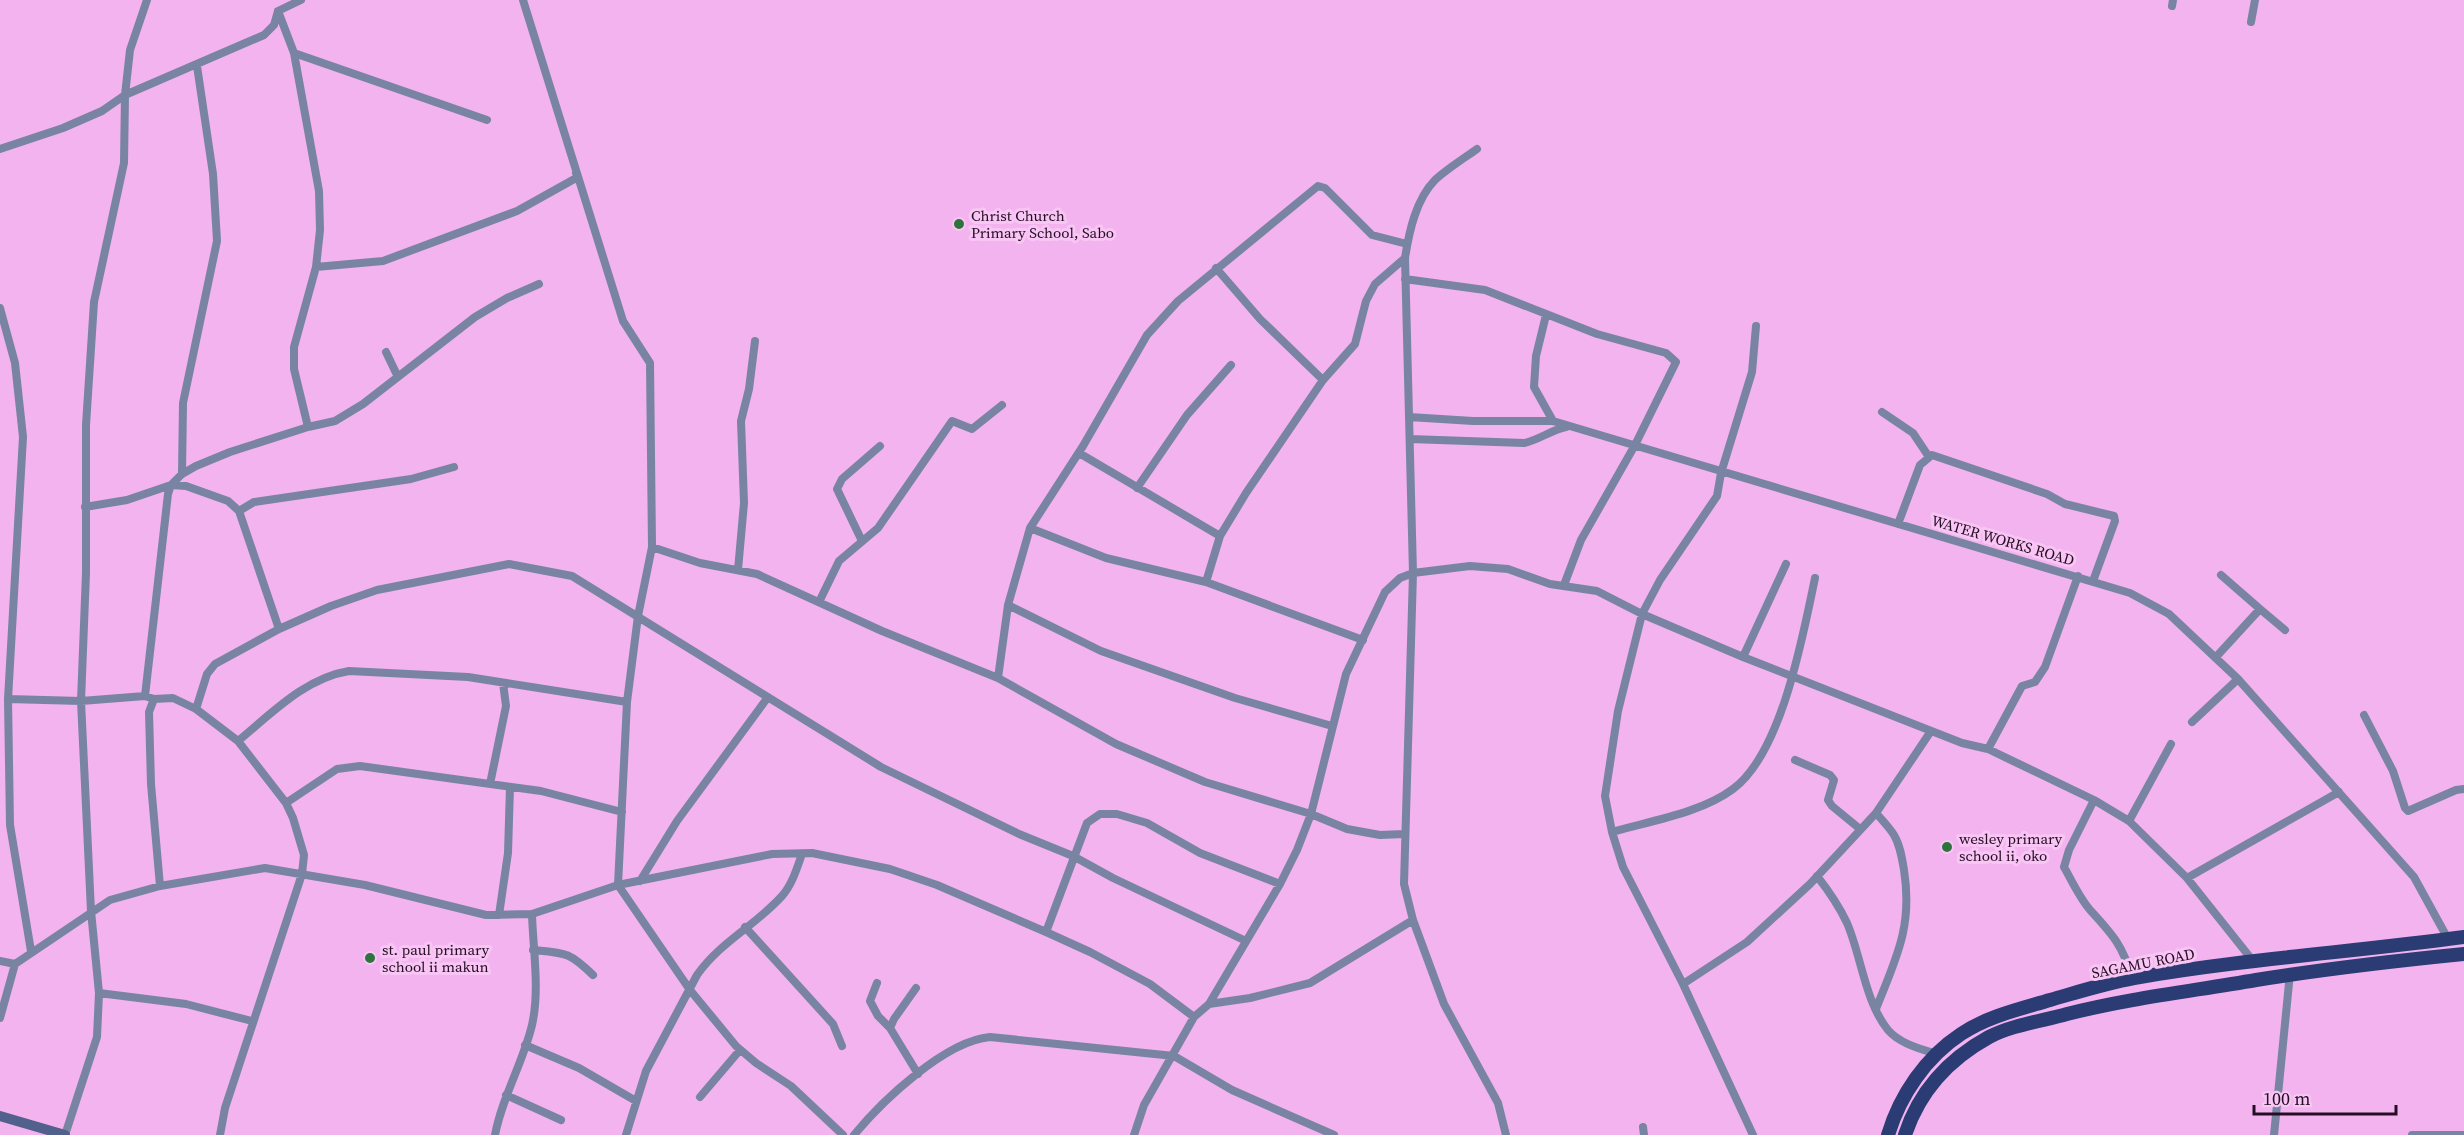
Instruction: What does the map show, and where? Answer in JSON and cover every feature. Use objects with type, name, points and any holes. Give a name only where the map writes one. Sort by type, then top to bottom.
[{"type":"highway","name":"SAGAMU ROAD","points":[[1888,1135],[1896,1111],[1915,1079],[1937,1054],[1960,1034],[1985,1021],[2132,978],[2253,961],[2464,937]]},
{"type":"highway","points":[[1905,1135],[1919,1102],[1938,1077],[1963,1054],[1991,1036],[2106,1004],[2290,973],[2464,954]]},
{"type":"main road","points":[[0,1116],[65,1135]]},
{"type":"street","points":[[65,1135],[98,1037],[99,993],[92,911],[81,701],[86,573],[86,425],[94,302],[124,163],[125,94],[130,50],[147,0]]},
{"type":"street","points":[[0,149],[63,128],[102,111],[125,94],[197,66],[264,35],[274,25],[278,12],[301,0]]},
{"type":"street","points":[[523,0],[623,321],[650,363],[652,548],[638,616],[627,702],[618,885],[690,990],[740,1050],[791,1086],[843,1135]]},
{"type":"street","points":[[2251,22],[2255,0]]},
{"type":"street","points":[[278,12],[294,53],[319,191],[320,230],[316,267],[294,346],[294,369],[308,427]]},
{"type":"street","points":[[294,53],[487,120]]},
{"type":"street","points":[[182,474],[183,403],[217,241],[213,174],[197,66]]},
{"type":"street","points":[[1477,149],[1434,181],[1420,201],[1405,258],[1413,573],[1404,884],[1413,920],[1444,1004],[1498,1103],[1506,1135]]},
{"type":"street","points":[[316,267],[383,261],[518,211],[578,177]]},
{"type":"street","points":[[998,678],[1008,605],[1030,528],[1079,453],[1147,334],[1178,301],[1318,186],[1324,188],[1372,235],[1407,244]]},
{"type":"street","points":[[1206,582],[1220,536],[1252,483],[1323,380],[1354,344],[1366,301],[1375,284],[1405,258]]},
{"type":"street","points":[[1216,268],[1260,319],[1323,380]]},
{"type":"street","points":[[1405,279],[1485,290],[1597,334],[1666,353],[1676,362],[1635,445],[1581,540],[1564,585]]},
{"type":"street","points":[[160,886],[151,784],[149,697],[168,494],[171,485],[182,474],[230,452],[308,427],[335,422],[363,404],[475,317],[507,298],[539,284]]},
{"type":"street","points":[[0,308],[15,363],[23,437],[8,699],[10,825],[31,951]]},
{"type":"street","points":[[1546,315],[1536,356],[1534,387],[1553,421]]},
{"type":"street","points":[[1753,1135],[1683,984],[1623,867],[1612,832],[1605,796],[1618,711],[1642,614],[1660,580],[1717,496],[1721,473],[1752,372],[1756,326]]},
{"type":"street","points":[[738,570],[744,503],[741,422],[755,340]]},
{"type":"street","points":[[386,352],[398,375]]},
{"type":"street","points":[[1137,488],[1187,415],[1231,365]]},
{"type":"street","points":[[819,602],[839,561],[878,528],[952,421],[972,429],[1002,405]]},
{"type":"street","points":[[1882,412],[1913,433],[1929,457]]},
{"type":"street","name":"WATER WORKS ROAD","points":[[1409,417],[1473,421],[1553,421],[1721,473],[2130,593],[2169,614],[2238,679],[2414,877],[2448,939]]},
{"type":"street","points":[[1410,439],[1524,443],[1531,442],[1555,429],[1570,426]]},
{"type":"street","points":[[862,541],[837,489],[842,479],[880,446]]},
{"type":"street","points":[[1079,453],[1220,536]]},
{"type":"street","points":[[1898,524],[1920,465],[1932,455],[2047,494],[2065,504],[2114,516],[2115,521],[2094,581]]},
{"type":"street","points":[[239,510],[254,502],[411,479],[454,467]]},
{"type":"street","points":[[85,507],[127,500],[171,485],[186,486],[228,501],[239,510],[279,630]]},
{"type":"street","points":[[1030,528],[1106,558],[1206,582],[1363,640]]},
{"type":"street","points":[[652,548],[700,563],[757,574],[882,631],[998,678],[1116,744],[1205,782],[1311,814],[1347,829],[1380,835],[1404,834]]},
{"type":"street","points":[[196,709],[207,674],[215,664],[331,606],[377,590],[509,564],[572,576],[881,767],[1009,829],[1073,856],[1113,878],[1246,941]]},
{"type":"street","points":[[1743,657],[1786,564]]},
{"type":"street","points":[[1134,1135],[1144,1105],[1174,1056],[1194,1017],[1209,1004],[1280,884],[1311,814],[1346,674],[1385,592],[1400,578],[1413,573],[1470,566],[1508,569],[1550,584],[1597,591],[1642,614],[1743,657],[1962,743],[1988,749],[2094,800],[2129,821],[2187,878],[2253,961]]},
{"type":"street","points":[[2221,575],[2285,630]]},
{"type":"street","points":[[1988,749],[2022,686],[2035,682],[2045,667],[2078,576]]},
{"type":"street","points":[[1612,832],[1694,809],[1733,790],[1750,774],[1777,727],[1792,676],[1815,578]]},
{"type":"street","points":[[1008,605],[1101,651],[1235,698],[1332,726]]},
{"type":"street","points":[[2216,657],[2260,609]]},
{"type":"street","points":[[238,741],[301,689],[332,673],[349,670],[468,677],[627,702]]},
{"type":"street","points":[[2192,722],[2238,679]]},
{"type":"street","points":[[490,784],[506,706],[503,683]]},
{"type":"street","points":[[640,881],[677,821],[768,697]]},
{"type":"street","points":[[8,699],[81,701],[172,698],[196,709],[238,741],[286,803],[304,855],[302,874],[252,1021],[225,1107],[220,1135]]},
{"type":"street","points":[[2364,715],[2393,771],[2405,808],[2408,810],[2456,790],[2464,789]]},
{"type":"street","points":[[1683,984],[1747,942],[1817,876],[1876,813],[1931,730]]},
{"type":"street","points":[[2129,821],[2171,744]]},
{"type":"street","points":[[1795,760],[1830,775],[1834,780],[1828,800],[1860,829]]},
{"type":"street","points":[[286,803],[337,769],[360,766],[541,791],[622,812]]},
{"type":"street","points":[[499,915],[508,853],[510,787]]},
{"type":"street","points":[[2187,878],[2339,792]]},
{"type":"street","points":[[2094,800],[2069,850],[2064,867],[2090,910],[2112,933],[2126,957],[2132,978]]},
{"type":"street","points":[[1875,1009],[1906,929],[1907,910],[1907,889],[1902,856],[1894,835],[1876,813]]},
{"type":"street","points":[[1046,932],[1087,823],[1100,814],[1117,814],[1147,822],[1200,853],[1280,884]]},
{"type":"street","points":[[0,823],[10,825]]},
{"type":"street","points":[[0,1018],[15,964],[31,951],[110,900],[160,886],[265,868],[365,885],[486,915],[532,914],[618,885],[772,854],[802,854],[846,859],[890,869],[938,885],[1090,952],[1150,984],[1194,1017]]},
{"type":"street","points":[[626,1135],[646,1071],[697,975],[707,961],[783,895],[802,854]]},
{"type":"street","points":[[1817,876],[1833,898],[1846,922],[1875,1009],[1888,1030],[1898,1039],[1937,1054]]},
{"type":"street","points":[[495,1135],[499,1114],[532,1025],[534,1001],[532,914]]},
{"type":"street","points":[[1209,1004],[1262,996],[1310,983],[1413,920]]},
{"type":"street","points":[[745,927],[833,1024],[842,1046]]},
{"type":"street","points":[[533,950],[564,953],[574,957],[593,975]]},
{"type":"street","points":[[0,961],[15,964]]},
{"type":"street","points":[[2274,1135],[2290,973]]},
{"type":"street","points":[[877,983],[870,1001],[878,1016],[890,1028],[918,1074]]},
{"type":"street","points":[[890,1028],[916,988]]},
{"type":"street","points":[[99,993],[186,1004],[252,1021]]},
{"type":"street","points":[[854,1135],[877,1108],[918,1074],[963,1044],[977,1038],[990,1037],[1174,1056],[1232,1090],[1334,1135]]},
{"type":"street","points":[[525,1045],[579,1068],[636,1101]]},
{"type":"street","points":[[700,1097],[740,1050]]},
{"type":"street","points":[[506,1095],[561,1120]]},
{"type":"street","points":[[2412,1135],[2464,1135]]},
{"type":"place","name":"Christ Church Primary School, Sabo","points":[[959,224]]},
{"type":"place","name":"wesley primary school ii, oko","points":[[1947,847]]},
{"type":"place","name":"st. paul primary school ii makun","points":[[370,958]]}]
